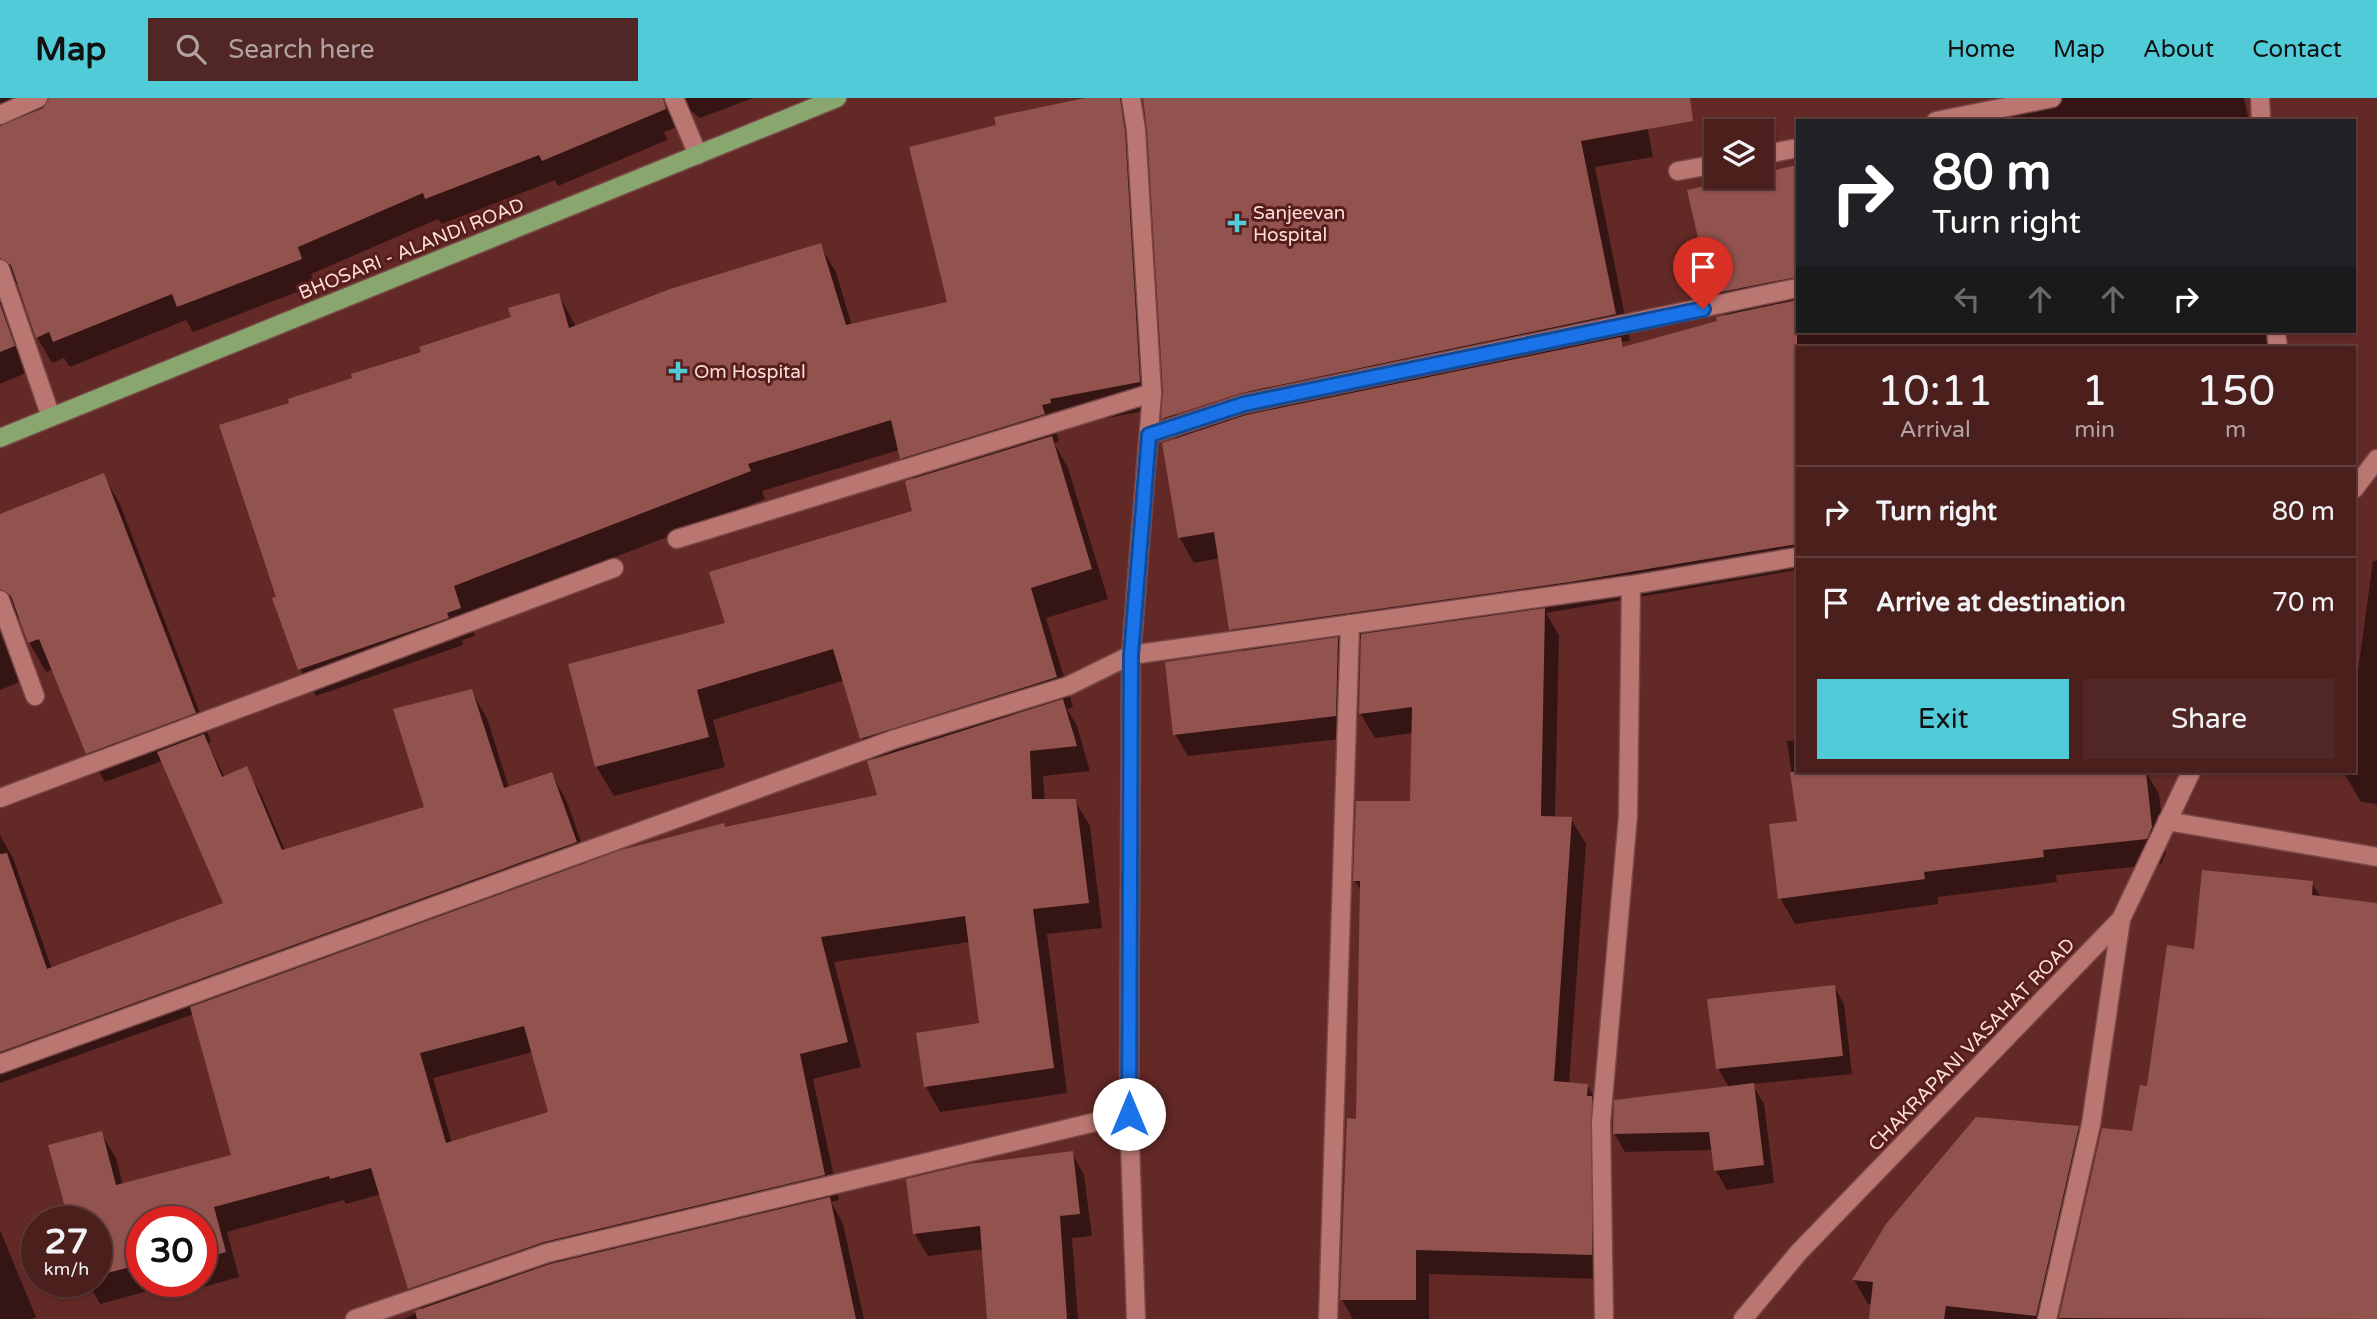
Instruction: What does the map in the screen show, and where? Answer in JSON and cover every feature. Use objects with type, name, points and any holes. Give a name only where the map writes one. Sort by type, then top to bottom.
[{"type":"main road","name":"BHOSARI - ALANDI ROAD","points":[[0,438],[837,98]]},
{"type":"street","points":[[0,115],[38,98]]},
{"type":"street","points":[[674,98],[698,155]]},
{"type":"street","points":[[1131,98],[1136,130],[1152,393],[1131,655],[1129,1114],[1136,1319]]},
{"type":"street","points":[[1946,119],[2052,98]]},
{"type":"street","points":[[2259,98],[2261,119]]},
{"type":"street","points":[[1774,153],[1796,148]]},
{"type":"street","points":[[1678,171],[1704,166]]},
{"type":"street","points":[[0,269],[51,417]]},
{"type":"street","points":[[1149,435],[1244,404],[1796,288]]},
{"type":"street","points":[[677,539],[1152,393]]},
{"type":"street","points":[[2356,486],[2377,459]]},
{"type":"street","points":[[0,1064],[895,739],[1068,686],[1131,655],[1631,584],[1796,557]]},
{"type":"street","points":[[0,798],[614,568]]},
{"type":"street","points":[[1604,1319],[1601,1122],[1628,816],[1631,584]]},
{"type":"street","points":[[0,600],[35,696]]},
{"type":"street","points":[[1328,1319],[1350,624]]},
{"type":"street","name":"CHAKRAPANI VASAHAT ROAD","points":[[1743,1319],[1799,1252],[2121,919],[2191,773]]},
{"type":"street","points":[[2167,821],[2377,857]]},
{"type":"street","points":[[2047,1319],[2091,1124],[2121,919]]},
{"type":"street","points":[[355,1319],[547,1253],[1129,1114]]},
{"type":"building","points":[[49,98],[663,98],[666,109],[542,161],[539,155],[425,199],[423,193],[298,247],[302,259],[177,307],[172,294],[53,342],[49,332],[36,338],[11,265],[0,258],[0,126],[43,108]]},
{"type":"building","points":[[1085,98],[1120,98],[1125,131],[1140,382],[1050,399],[1051,403],[1042,405],[1045,414],[900,459],[891,420],[748,464],[751,471],[454,586],[461,608],[447,613],[449,618],[298,670],[272,598],[276,597],[219,425],[289,403],[288,399],[352,378],[351,374],[421,352],[419,347],[511,317],[508,308],[559,293],[569,328],[670,289],[821,243],[846,325],[947,302],[909,147],[996,125],[994,117]]},
{"type":"building","points":[[1143,98],[1690,98],[1693,121],[1581,141],[1616,314],[1241,393],[1161,419],[1163,392]]},
{"type":"building","points":[[1796,165],[1796,277],[1711,294],[1687,190],[1704,186],[1704,189],[1774,189],[1774,170]]},
{"type":"building","points":[[1796,300],[1796,544],[1570,582],[1229,630],[1214,532],[1178,538],[1162,443],[1246,415],[1621,337],[1623,347],[1717,321],[1716,317]]},
{"type":"building","points":[[0,304],[15,346],[0,352]]},
{"type":"building","points":[[1052,436],[1092,569],[1031,588],[1057,677],[860,739],[833,649],[697,690],[709,737],[595,767],[568,664],[725,623],[709,572],[912,511],[905,481]]},
{"type":"building","points":[[104,473],[196,713],[86,754],[39,639],[28,643],[11,596],[0,589],[0,514]]},
{"type":"building","points":[[1545,608],[1541,816],[1572,817],[1554,1081],[1588,1084],[1587,1096],[1592,1096],[1592,1255],[1416,1250],[1416,1300],[1340,1300],[1347,1118],[1356,1119],[1360,881],[1353,881],[1356,801],[1410,801],[1412,707],[1359,714],[1361,634]]},
{"type":"building","points":[[1338,637],[1336,716],[1173,735],[1165,662]]},
{"type":"building","points":[[472,689],[504,788],[552,772],[577,842],[0,1052],[0,854],[7,853],[47,969],[223,903],[157,752],[204,734],[222,777],[247,766],[282,850],[424,807],[393,709]]},
{"type":"building","points":[[1063,699],[1077,746],[1030,751],[1032,799],[1076,799],[1089,903],[1033,909],[1054,1068],[924,1087],[916,1033],[979,1023],[965,916],[821,937],[848,1042],[800,1054],[825,1175],[544,1242],[408,1289],[371,1168],[330,1179],[329,1176],[217,1206],[126,1206],[126,1268],[112,1272],[112,1206],[65,1206],[48,1145],[102,1131],[116,1185],[231,1155],[190,1007],[621,850],[724,823],[725,827],[877,795],[867,761]],"holes":[[[524,1026],[548,1112],[446,1143],[420,1053]]]},
{"type":"building","points":[[1790,772],[2146,773],[2152,827],[2147,839],[2043,850],[2044,857],[1924,872],[1925,879],[1778,899],[1769,824],[1797,821]]},
{"type":"building","points":[[2202,870],[2313,881],[2312,895],[2377,903],[2377,1319],[2059,1318],[2102,1128],[2132,1131],[2140,1085],[2147,1086],[2167,945],[2194,949]]},
{"type":"building","points":[[1835,985],[1843,1056],[1716,1069],[1707,999]]},
{"type":"building","points":[[1754,1083],[1764,1165],[1714,1171],[1709,1132],[1613,1134],[1614,1100]]},
{"type":"building","points":[[1976,1117],[2079,1126],[2036,1316],[1946,1306],[1944,1319],[1869,1319],[1873,1282],[1852,1280],[1886,1224]]},
{"type":"building","points":[[1073,1151],[1080,1214],[1060,1216],[1067,1319],[987,1319],[980,1226],[913,1234],[906,1179],[969,1164]]},
{"type":"building","points":[[830,1197],[856,1319],[417,1319],[415,1311],[550,1264]]},
{"type":"building","points":[[217,1218],[226,1252],[217,1255]]},
{"type":"place","name":"Sanjeevan Hospital","points":[[1237,223]]},
{"type":"place","name":"Om Hospital","points":[[678,371]]},
{"type":"route","points":[[1129,1114],[1131,655],[1149,435],[1244,404],[1703,309]]}]
